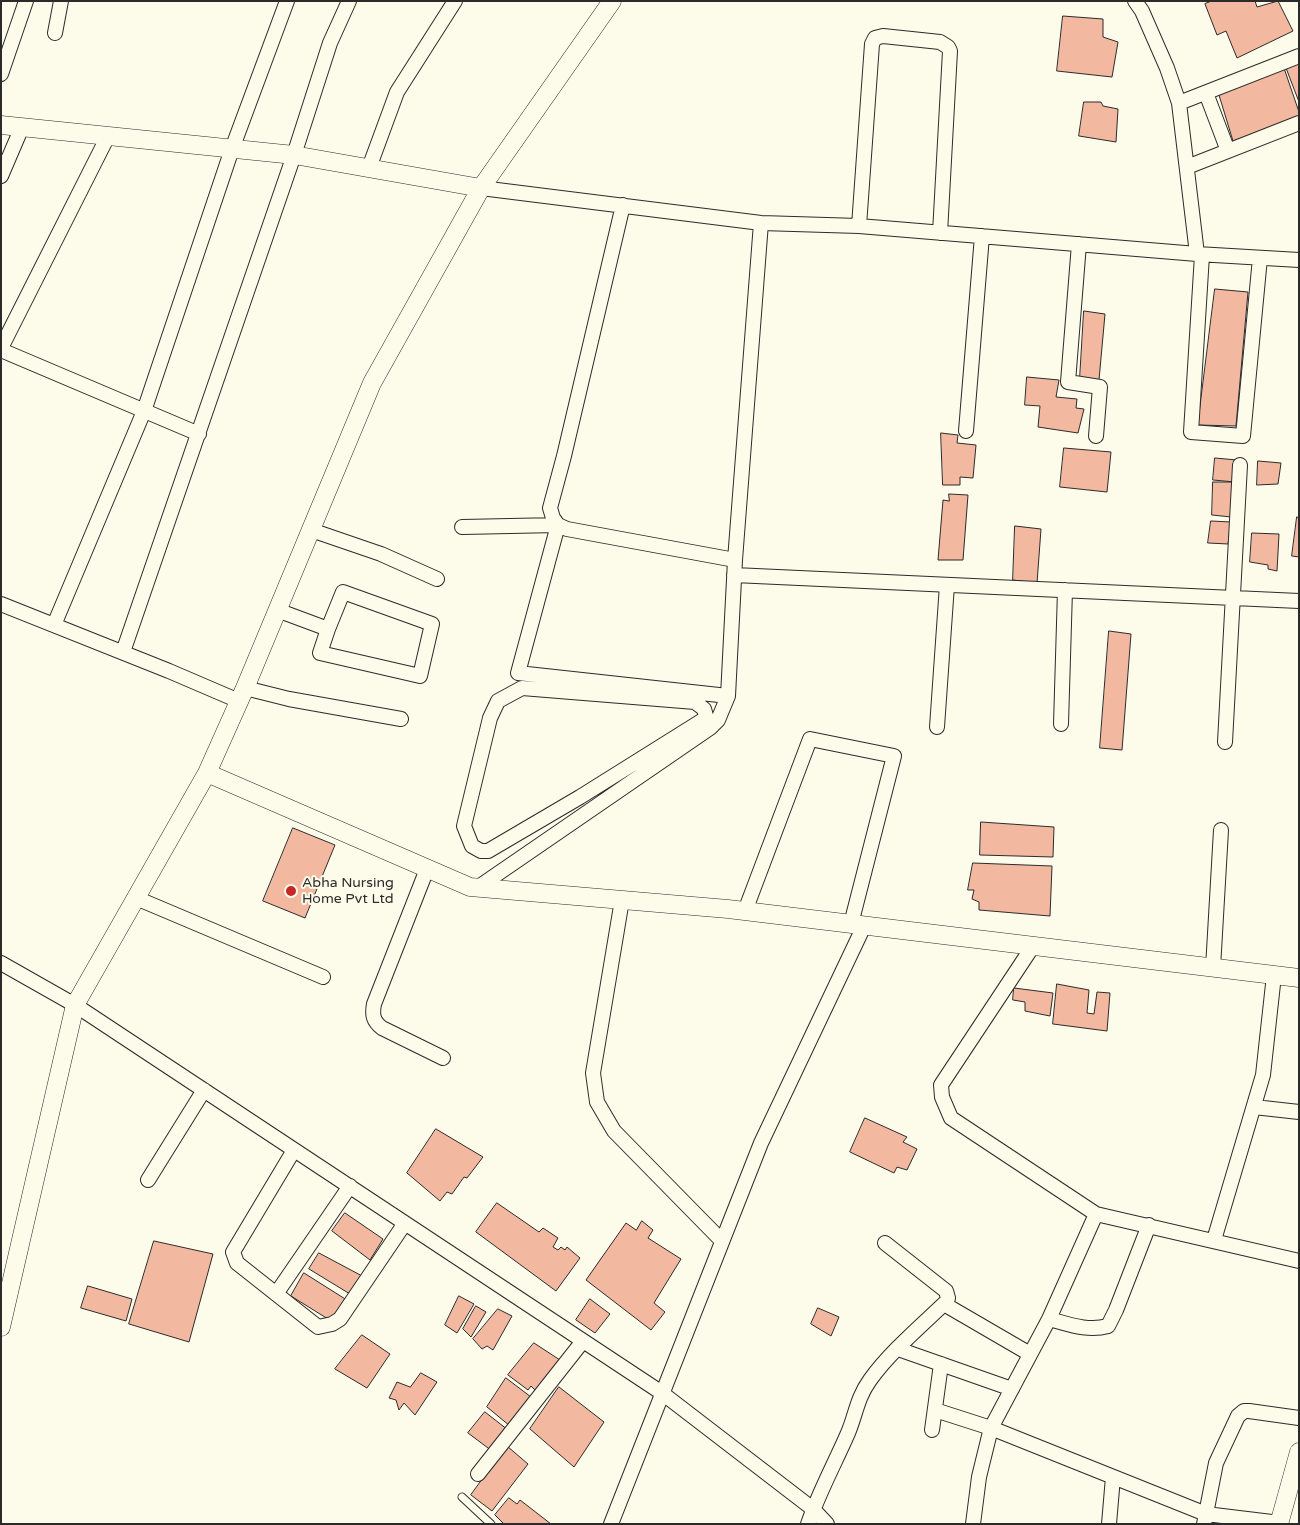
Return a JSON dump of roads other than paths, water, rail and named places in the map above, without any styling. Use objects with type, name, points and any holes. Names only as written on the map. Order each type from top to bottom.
[{"type":"street","points":[[1,74],[26,1]]},
{"type":"street","points":[[55,33],[61,1]]},
{"type":"street","points":[[123,652],[294,155],[330,43],[349,1]]},
{"type":"street","points":[[369,168],[397,92],[454,1]]},
{"type":"street","points":[[1,1327],[76,1005],[207,773],[372,383],[481,188],[612,1]]},
{"type":"street","points":[[1135,1],[1142,11],[1167,68],[1179,104],[1199,254],[1191,432],[1243,436],[1260,258]]},
{"type":"street","points":[[54,625],[144,411],[232,149],[288,2]]},
{"type":"street","points":[[859,226],[872,44],[875,38],[883,36],[940,42],[948,47],[950,51],[940,233]]},
{"type":"street","points":[[1179,104],[1299,56]]},
{"type":"street","points":[[1206,93],[1228,151]]},
{"type":"street","points":[[1187,167],[1299,123]]},
{"type":"street","points":[[1,125],[294,155],[481,188],[762,222],[859,226],[1199,254],[1299,260]]},
{"type":"street","points":[[1,176],[22,127]]},
{"type":"street","points":[[108,136],[1,349],[199,434]]},
{"type":"street","points":[[558,525],[553,518],[550,508],[623,206]]},
{"type":"street","points":[[477,888],[710,728],[718,720],[728,696],[735,560],[762,222]]},
{"type":"street","points":[[966,431],[982,236]]},
{"type":"street","points":[[1079,244],[1068,382],[1100,387],[1096,436]]},
{"type":"street","points":[[1224,742],[1240,465]]},
{"type":"street","points":[[558,525],[518,673],[728,696]]},
{"type":"street","points":[[462,527],[558,525],[735,560]]},
{"type":"street","points":[[311,530],[381,554],[437,579]]},
{"type":"street","points":[[734,575],[1299,601]]},
{"type":"street","points":[[937,727],[947,585]]},
{"type":"street","points":[[1061,724],[1065,590]]},
{"type":"street","points":[[343,592],[432,624],[420,676],[320,653],[328,629],[343,592]]},
{"type":"street","points":[[1,604],[123,652],[242,694],[289,699],[401,719]]},
{"type":"street","points":[[277,610],[328,629]]},
{"type":"street","points":[[522,688],[695,702],[704,708],[706,716],[703,720],[598,785],[488,851],[481,851],[472,846],[464,826],[490,718],[498,700],[522,688]]},
{"type":"street","points":[[611,1524],[761,1143],[858,925],[894,756],[810,739],[745,911]]},
{"type":"street","points":[[207,773],[470,887],[745,911],[1299,978]]},
{"type":"street","points":[[598,785],[606,800]]},
{"type":"street","points":[[1213,968],[1220,830]]},
{"type":"street","points":[[427,869],[374,1004],[372,1014],[374,1022],[382,1028],[443,1058]]},
{"type":"street","points":[[136,898],[322,977]]},
{"type":"street","points":[[622,900],[593,1073],[597,1102],[614,1131],[722,1241]]},
{"type":"street","points":[[1034,946],[941,1085],[942,1096],[951,1118],[1096,1214],[1299,1261]]},
{"type":"street","points":[[1,963],[76,1005],[662,1393],[813,1509],[827,1524]]},
{"type":"street","points":[[1214,1240],[1263,1076],[1274,975]]},
{"type":"street","points":[[148,1180],[204,1090]]},
{"type":"street","points":[[1254,1107],[1299,1112]]},
{"type":"street","points":[[294,1150],[233,1252],[237,1263],[318,1327],[332,1324],[340,1318],[404,1222]]},
{"type":"street","points":[[276,1294],[350,1186]]},
{"type":"street","points":[[974,1524],[979,1477],[991,1428],[1049,1319],[1096,1214]]},
{"type":"street","points":[[1049,1319],[1084,1328],[1098,1329],[1108,1326],[1149,1225]]},
{"type":"street","points":[[808,1524],[849,1431],[858,1400],[880,1367],[948,1298],[946,1290],[884,1243]]},
{"type":"street","points":[[944,1304],[1030,1354]]},
{"type":"street","points":[[478,1474],[583,1341]]},
{"type":"street","points":[[898,1349],[1012,1389]]},
{"type":"street","points":[[932,1430],[941,1364]]},
{"type":"street","points":[[935,1410],[991,1428],[1113,1477],[1205,1519],[1279,1523],[1299,1452]]},
{"type":"street","points":[[1205,1519],[1216,1463],[1238,1416],[1244,1411],[1249,1411],[1299,1418]]},
{"type":"street","points":[[1110,1524],[1113,1477]]},
{"type":"lane","points":[[462,1497],[491,1524]]},
{"type":"place","name":"Abha Nursing Home Pvt Ltd","points":[[291,891]]}]
